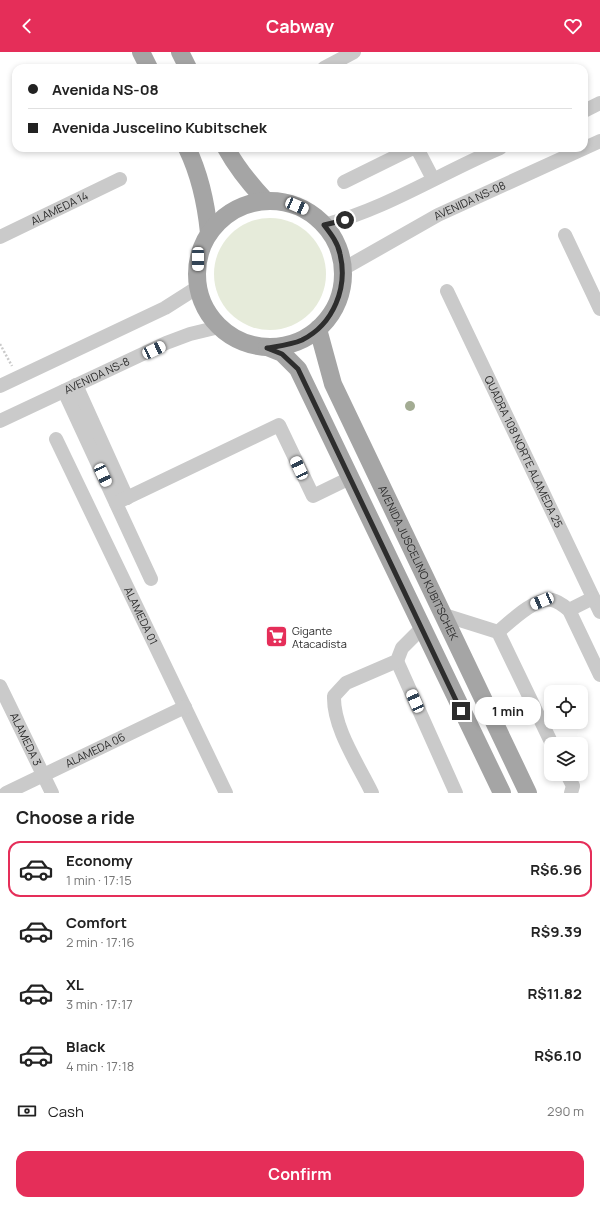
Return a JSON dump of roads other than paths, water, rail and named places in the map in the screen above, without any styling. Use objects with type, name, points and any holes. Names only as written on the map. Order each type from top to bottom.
[{"type":"main road","points":[[141,52],[147,64]]},
{"type":"main road","points":[[180,52],[186,64]]},
{"type":"main road","points":[[189,152],[201,184],[206,206],[209,232]]},
{"type":"main road","points":[[228,152],[240,172],[265,200]]},
{"type":"main road","points":[[267,348],[285,346],[303,340],[318,329],[333,312],[341,291],[343,268],[340,253],[334,238],[324,225],[307,211],[287,202],[265,200],[243,205],[224,216],[209,232],[198,259],[198,287],[205,308],[219,327],[241,341],[282,354],[298,369],[421,629],[502,793]]},
{"type":"main road","name":"AVENIDA JUSCELINO KUBITSCHEK","points":[[318,329],[333,384],[528,793]]},
{"type":"street","points":[[332,64],[354,52]]},
{"type":"street","points":[[588,108],[600,103]]},
{"type":"street","name":"AVENIDA NS-08","points":[[588,146],[600,141]]},
{"type":"street","points":[[344,182],[405,152]]},
{"type":"street","points":[[418,152],[433,179]]},
{"type":"street","points":[[324,225],[357,216],[491,152]]},
{"type":"street","name":"AVENIDA NS-08","points":[[343,268],[438,215],[576,152]]},
{"type":"street","name":"ALAMEDA 14","points":[[0,237],[120,179]]},
{"type":"street","points":[[565,235],[600,309]]},
{"type":"street","points":[[0,386],[165,308],[198,287]]},
{"type":"street","name":"QUADRA 108 NORTE ALAMEDA 25","points":[[447,291],[600,612]]},
{"type":"street","name":"AVENIDA NS-8","points":[[0,421],[166,344],[190,334],[219,327]]},
{"type":"street","points":[[70,388],[122,501],[151,579]]},
{"type":"street","points":[[122,501],[279,425],[313,496],[350,478]]},
{"type":"street","name":"ALAMEDA 01","points":[[56,439],[226,793]]},
{"type":"street","points":[[568,610],[593,598]]},
{"type":"street","points":[[498,632],[534,605],[542,601],[552,600],[561,604],[568,610],[600,675]]},
{"type":"street","points":[[444,615],[498,632],[549,737]]},
{"type":"street","points":[[421,629],[402,648],[397,661],[456,793]]},
{"type":"street","points":[[372,793],[339,725],[334,708],[334,696],[346,683],[397,661]]},
{"type":"street","name":"ALAMEDA 3","points":[[0,686],[52,793]]},
{"type":"street","name":"ALAMEDA 06","points":[[6,793],[185,707]]},
{"type":"street","points":[[570,781],[573,786],[571,793]]},
{"type":"place","name":"Gigante Atacadista","points":[[276,637]]}]
